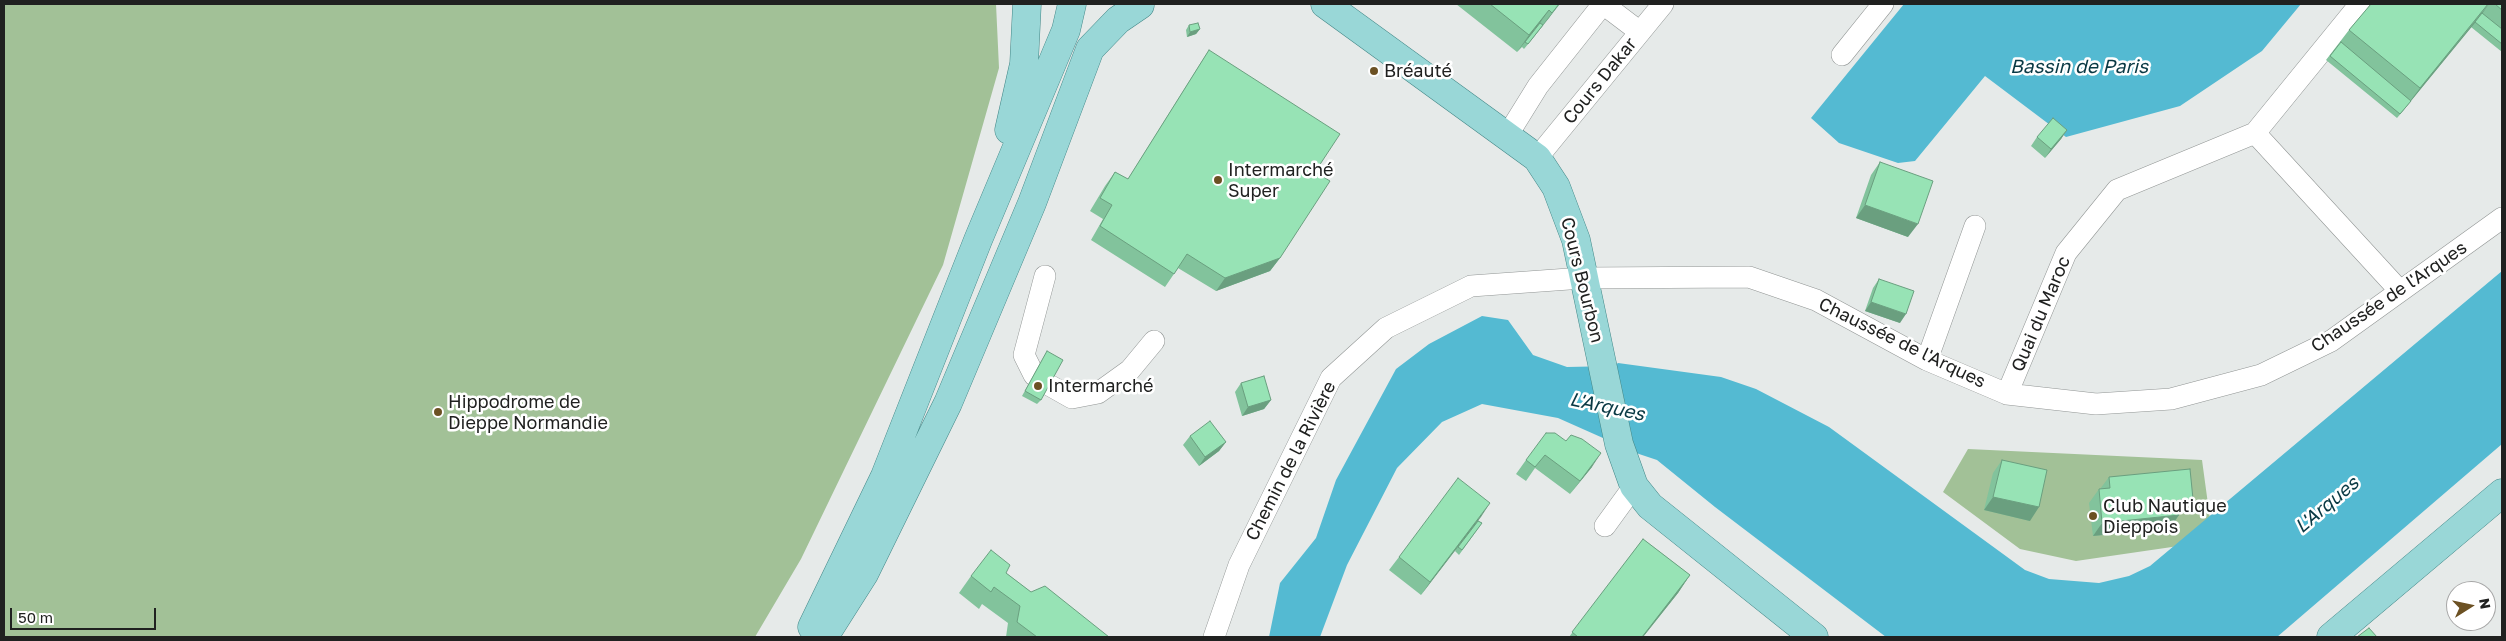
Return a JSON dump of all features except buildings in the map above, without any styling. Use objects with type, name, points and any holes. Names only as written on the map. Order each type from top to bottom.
[{"type":"main road","points":[[978,240],[1015,111],[1024,64],[1027,4]]},
{"type":"main road","points":[[806,637],[885,476],[978,240],[1066,30],[1072,4]]},
{"type":"main road","points":[[824,637],[864,574],[948,403],[1032,203],[1090,49],[1118,20],[1137,4]]},
{"type":"main road","name":"Cours Bourbon","points":[[1325,4],[1537,158],[1556,187],[1576,240],[1619,444],[1634,486],[1650,506],[1814,637]]},
{"type":"main road","points":[[2331,637],[2502,493]]},
{"type":"street","points":[[1507,136],[1538,86],[1603,4],[1640,32]]},
{"type":"street","name":"Cours Dakar","points":[[1537,158],[1663,4]]},
{"type":"street","points":[[1842,55],[1884,4]]},
{"type":"street","name":"Quai du Maroc","points":[[2008,394],[2066,253],[2117,190],[2255,133],[2360,4]]},
{"type":"street","points":[[2255,133],[2400,291]]},
{"type":"street","name":"Chaussée de l'Arques","points":[[1583,278],[1749,277],[1816,300],[1928,360],[2008,394],[2096,404],[2170,399],[2261,376],[2331,341],[2502,218]]},
{"type":"street","points":[[1928,360],[1975,226]]},
{"type":"street","points":[[1045,276],[1024,355],[1041,380],[1072,398],[1098,393],[1130,370],[1154,341]]},
{"type":"street","name":"Chemin de la Rivière","points":[[1214,637],[1239,565],[1331,378],[1386,328],[1471,286],[1583,278]]},
{"type":"street","points":[[1604,526],[1634,486]]},
{"type":"green space","name":"Hippodrome de Dieppe Normandie","points":[[4,4],[996,4],[999,68],[943,265],[801,559],[755,637],[4,637]]},
{"type":"green space","name":"Club Nautique Dieppois","points":[[1968,449],[2202,460],[2213,541],[2076,561],[2020,549],[1943,492]]},
{"type":"water","name":"Bassin de Paris","points":[[1904,4],[2301,4],[2262,51],[2180,106],[2066,137],[1985,76],[1915,161],[1898,163],[1839,143],[1811,118]]},
{"type":"water","name":"L'Arques","points":[[2502,271],[2502,444],[2277,637],[1886,637],[1715,507],[1657,460],[1639,454],[1558,418],[1482,404],[1442,422],[1397,468],[1347,565],[1320,637],[1269,637],[1280,583],[1316,538],[1336,480],[1396,369],[1429,344],[1482,316],[1508,320],[1533,355],[1567,367],[1614,366],[1618,363],[1721,377],[1756,389],[1829,427],[2025,570],[2049,579],[2099,583],[2129,576],[2150,566]]},
{"type":"place","name":"Bréauté","points":[[1374,71]]},
{"type":"place","name":"Intermarché Super","points":[[1218,180]]},
{"type":"place","name":"Intermarché","points":[[1038,386]]},
{"type":"place","name":"Hippodrome de Dieppe Normandie","points":[[438,412]]},
{"type":"place","name":"Club Nautique Dieppois","points":[[2093,516]]}]
